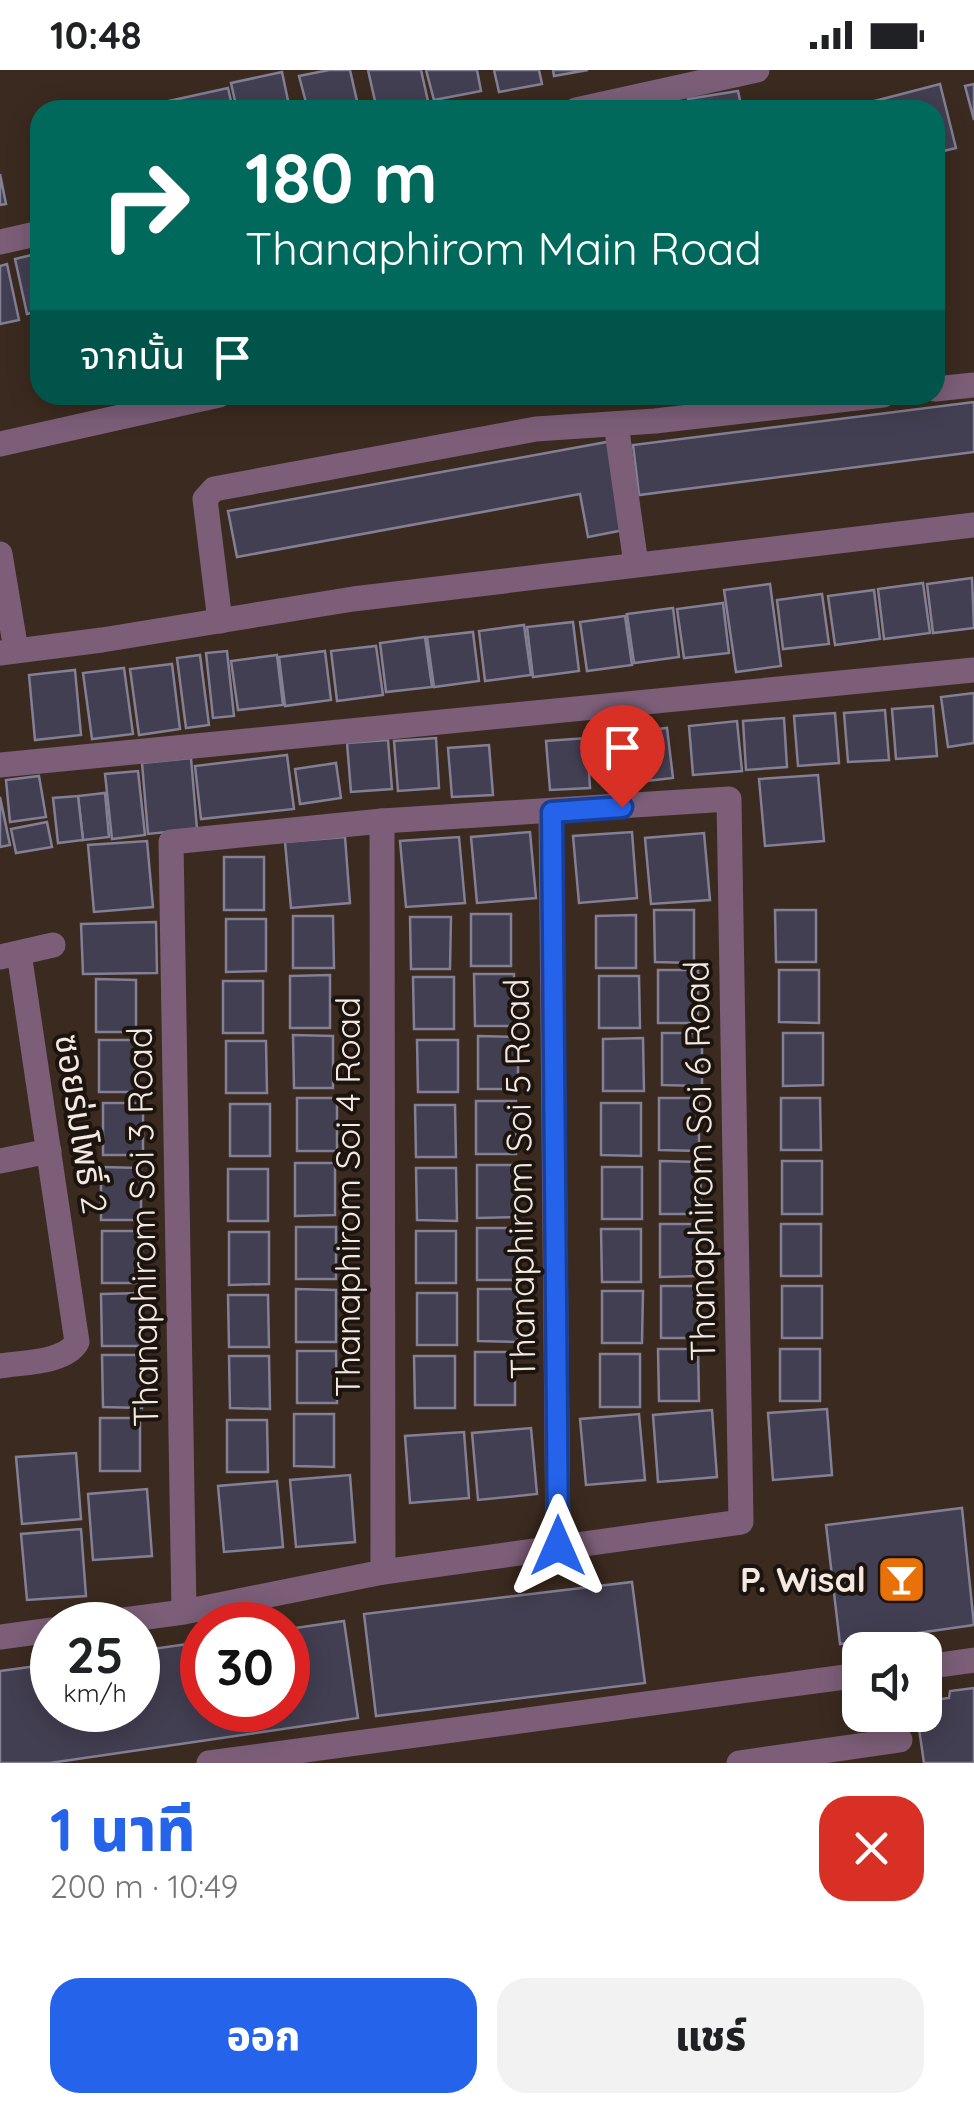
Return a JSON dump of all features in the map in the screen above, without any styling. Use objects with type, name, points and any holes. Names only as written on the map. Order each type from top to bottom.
[{"type":"street","points":[[621,100],[757,70]]},
{"type":"street","points":[[0,242],[30,235]]},
{"type":"street","points":[[945,388],[974,384]]},
{"type":"street","points":[[0,444],[174,405]]},
{"type":"street","points":[[220,621],[205,499],[214,490],[536,429],[790,405]]},
{"type":"street","points":[[616,424],[636,564]]},
{"type":"street","points":[[0,554],[8,651],[353,598],[974,524]]},
{"type":"street","points":[[0,766],[974,670]]},
{"type":"street","name":"Thanaphirom Soi 6 Road","points":[[552,812],[729,799],[741,1522],[558,1546]]},
{"type":"street","points":[[382,822],[552,812]]},
{"type":"street","name":"Thanaphirom Soi 5 Road","points":[[552,812],[558,1546]]},
{"type":"street","name":"Thanaphirom Soi 3 Road","points":[[184,1602],[171,842],[382,822]]},
{"type":"street","name":"Thanaphirom Soi 4 Road","points":[[382,822],[384,1572]]},
{"type":"street","points":[[9,955],[53,946]]},
{"type":"street","name":"ซอยร่มโพธิ์ 2","points":[[0,1366],[63,1355],[77,1342],[50,1151],[9,955]]},
{"type":"street","points":[[0,1161],[50,1151]]},
{"type":"street","points":[[234,1602],[384,1572],[558,1546]]},
{"type":"street","points":[[0,1628],[0,1636],[30,1633]]},
{"type":"street","points":[[942,1664],[974,1660]]},
{"type":"street","points":[[208,1763],[842,1677]]},
{"type":"street","points":[[739,1763],[900,1740]]},
{"type":"building","points":[[350,70],[357,100],[305,100],[299,76]]},
{"type":"building","points":[[368,70],[421,70],[428,100],[375,100]]},
{"type":"building","points":[[426,70],[477,70],[481,91],[434,100]]},
{"type":"building","points":[[494,70],[539,70],[542,84],[499,92]]},
{"type":"building","points":[[553,70],[588,70],[554,76]]},
{"type":"building","points":[[282,72],[288,100],[235,100],[231,83]]},
{"type":"building","points":[[940,84],[944,100],[879,100]]},
{"type":"building","points":[[974,84],[974,120],[965,86]]},
{"type":"building","points":[[228,88],[231,100],[174,100]]},
{"type":"building","points":[[738,91],[740,100],[688,100]]},
{"type":"building","points":[[945,104],[956,148],[945,151]]},
{"type":"building","points":[[0,174],[6,204],[0,205]]},
{"type":"building","points":[[30,255],[30,313],[27,314],[15,259]]},
{"type":"building","points":[[7,264],[19,320],[0,324],[0,266]]},
{"type":"building","points":[[974,402],[974,452],[639,495],[633,445]]},
{"type":"building","points":[[612,441],[629,529],[588,537],[580,494],[237,557],[228,511]]},
{"type":"building","points":[[972,578],[974,628],[933,633],[927,584]]},
{"type":"building","points":[[923,583],[930,633],[884,639],[878,589]]},
{"type":"building","points":[[770,584],[781,666],[736,672],[724,590]]},
{"type":"building","points":[[874,590],[880,639],[835,645],[828,596]]},
{"type":"building","points":[[822,594],[829,644],[783,649],[777,600]]},
{"type":"building","points":[[723,603],[729,653],[684,658],[677,609]]},
{"type":"building","points":[[673,608],[679,657],[634,663],[627,614]]},
{"type":"building","points":[[625,616],[632,665],[587,671],[580,622]]},
{"type":"building","points":[[573,622],[579,671],[533,677],[527,627]]},
{"type":"building","points":[[524,625],[531,675],[485,681],[479,631]]},
{"type":"building","points":[[473,632],[479,681],[434,687],[427,637]]},
{"type":"building","points":[[425,637],[432,687],[386,692],[380,643]]},
{"type":"building","points":[[376,646],[383,695],[337,701],[331,651]]},
{"type":"building","points":[[227,651],[234,716],[213,718],[206,653]]},
{"type":"building","points":[[325,651],[331,700],[285,706],[279,657]]},
{"type":"building","points":[[200,655],[209,725],[186,728],[177,658]]},
{"type":"building","points":[[277,655],[283,705],[238,710],[231,661]]},
{"type":"building","points":[[172,664],[180,729],[139,735],[130,669]]},
{"type":"building","points":[[124,668],[133,734],[92,739],[83,673]]},
{"type":"building","points":[[75,670],[81,735],[35,740],[29,675]]},
{"type":"building","points":[[974,693],[974,743],[948,747],[941,697]]},
{"type":"building","points":[[933,706],[937,756],[896,759],[892,709]]},
{"type":"building","points":[[885,710],[889,760],[848,762],[844,713]]},
{"type":"building","points":[[835,713],[839,763],[798,766],[794,716]]},
{"type":"building","points":[[784,718],[787,767],[746,770],[743,721]]},
{"type":"building","points":[[737,721],[742,771],[693,775],[689,726]]},
{"type":"building","points":[[667,728],[673,778],[619,784],[613,734]]},
{"type":"building","points":[[436,738],[439,788],[398,791],[394,741]]},
{"type":"building","points":[[587,738],[590,788],[550,790],[546,741]]},
{"type":"building","points":[[388,740],[392,789],[351,792],[347,743]]},
{"type":"building","points":[[489,745],[493,795],[452,797],[448,748]]},
{"type":"building","points":[[287,755],[294,809],[201,819],[195,766]]},
{"type":"building","points":[[191,758],[197,829],[148,834],[142,763]]},
{"type":"building","points":[[336,763],[341,798],[300,804],[295,769]]},
{"type":"building","points":[[138,771],[145,835],[112,839],[105,774]]},
{"type":"building","points":[[818,775],[824,841],[765,846],[759,779]]},
{"type":"building","points":[[39,776],[46,817],[10,822],[6,780]]},
{"type":"building","points":[[105,793],[109,837],[83,840],[78,796]]},
{"type":"building","points":[[78,796],[83,840],[58,843],[53,798]]},
{"type":"building","points":[[0,797],[10,845],[0,847]]},
{"type":"building","points":[[47,822],[52,847],[16,853],[11,829]]},
{"type":"building","points":[[530,832],[536,898],[477,903],[471,837]]},
{"type":"building","points":[[632,832],[637,898],[579,903],[573,836]]},
{"type":"building","points":[[704,833],[710,900],[651,904],[645,838]]},
{"type":"building","points":[[345,837],[350,903],[291,908],[285,842]]},
{"type":"building","points":[[459,837],[465,903],[406,907],[400,841]]},
{"type":"building","points":[[147,841],[153,907],[94,912],[88,845]]},
{"type":"building","points":[[224,857],[264,857],[264,910],[224,910]]},
{"type":"building","points":[[654,910],[694,910],[694,963],[655,962]]},
{"type":"building","points":[[775,910],[816,910],[816,962],[776,962]]},
{"type":"building","points":[[471,914],[511,914],[511,966],[471,966]]},
{"type":"building","points":[[636,915],[636,968],[596,968],[596,916]]},
{"type":"building","points":[[293,916],[333,916],[334,968],[293,968]]},
{"type":"building","points":[[410,917],[451,917],[450,969],[411,969]]},
{"type":"building","points":[[226,919],[266,919],[266,971],[226,972]]},
{"type":"building","points":[[156,922],[157,973],[83,974],[81,924]]},
{"type":"building","points":[[658,970],[698,970],[698,1023],[658,1023]]},
{"type":"building","points":[[779,970],[819,970],[819,1023],[779,1022]]},
{"type":"building","points":[[474,974],[514,974],[514,1026],[475,1026]]},
{"type":"building","points":[[330,975],[330,1028],[290,1028],[290,976]]},
{"type":"building","points":[[599,976],[639,976],[640,1028],[599,1028]]},
{"type":"building","points":[[413,977],[454,977],[454,1029],[414,1029]]},
{"type":"building","points":[[96,979],[136,980],[136,1032],[96,1032]]},
{"type":"building","points":[[223,981],[263,981],[263,1033],[223,1033]]},
{"type":"building","points":[[662,1033],[702,1033],[702,1086],[662,1085]]},
{"type":"building","points":[[783,1033],[823,1033],[823,1085],[783,1086]]},
{"type":"building","points":[[293,1035],[333,1036],[333,1088],[294,1088]]},
{"type":"building","points":[[478,1036],[518,1037],[518,1089],[478,1089]]},
{"type":"building","points":[[643,1038],[644,1091],[603,1091],[603,1039]]},
{"type":"building","points":[[99,1040],[139,1040],[139,1092],[99,1092]]},
{"type":"building","points":[[417,1040],[458,1040],[458,1092],[418,1092]]},
{"type":"building","points":[[226,1041],[266,1041],[267,1093],[226,1093]]},
{"type":"building","points":[[297,1098],[337,1098],[337,1151],[297,1151]]},
{"type":"building","points":[[659,1098],[699,1098],[699,1151],[659,1150]]},
{"type":"building","points":[[781,1098],[820,1098],[821,1150],[781,1150]]},
{"type":"building","points":[[476,1101],[516,1101],[516,1154],[476,1154]]},
{"type":"building","points":[[103,1103],[143,1103],[143,1155],[103,1155]]},
{"type":"building","points":[[601,1103],[641,1103],[641,1156],[601,1155]]},
{"type":"building","points":[[230,1104],[270,1104],[270,1156],[230,1156]]},
{"type":"building","points":[[415,1105],[455,1105],[456,1157],[416,1157]]},
{"type":"building","points":[[660,1161],[700,1162],[701,1214],[660,1214]]},
{"type":"building","points":[[782,1161],[822,1161],[822,1214],[782,1214]]},
{"type":"building","points":[[295,1163],[335,1163],[335,1215],[295,1216]]},
{"type":"building","points":[[477,1165],[517,1165],[517,1217],[477,1218]]},
{"type":"building","points":[[101,1167],[141,1168],[141,1220],[101,1220]]},
{"type":"building","points":[[602,1167],[642,1167],[642,1219],[602,1219]]},
{"type":"building","points":[[416,1168],[456,1168],[457,1221],[417,1220]]},
{"type":"building","points":[[228,1169],[268,1169],[268,1221],[228,1221]]},
{"type":"building","points":[[660,1224],[700,1224],[700,1276],[660,1277]]},
{"type":"building","points":[[781,1224],[821,1224],[821,1276],[781,1276]]},
{"type":"building","points":[[296,1227],[336,1227],[336,1279],[296,1279]]},
{"type":"building","points":[[477,1228],[516,1228],[517,1280],[477,1280]]},
{"type":"building","points":[[601,1229],[641,1229],[641,1282],[602,1282]]},
{"type":"building","points":[[102,1231],[142,1231],[142,1283],[102,1283]]},
{"type":"building","points":[[416,1231],[456,1231],[456,1283],[416,1283]]},
{"type":"building","points":[[229,1232],[269,1232],[269,1284],[229,1285]]},
{"type":"building","points":[[661,1286],[701,1286],[701,1338],[661,1338]]},
{"type":"building","points":[[782,1286],[822,1286],[822,1338],[782,1338]]},
{"type":"building","points":[[296,1289],[336,1290],[336,1342],[296,1342]]},
{"type":"building","points":[[478,1289],[517,1289],[518,1342],[478,1341]]},
{"type":"building","points":[[602,1291],[643,1291],[642,1343],[602,1343]]},
{"type":"building","points":[[141,1293],[142,1346],[102,1346],[101,1294]]},
{"type":"building","points":[[417,1293],[457,1293],[457,1345],[417,1345]]},
{"type":"building","points":[[228,1295],[268,1295],[269,1347],[229,1347]]},
{"type":"building","points":[[658,1349],[698,1349],[699,1401],[659,1401]]},
{"type":"building","points":[[780,1349],[820,1349],[820,1401],[780,1401]]},
{"type":"building","points":[[297,1351],[336,1351],[337,1403],[297,1403]]},
{"type":"building","points":[[475,1352],[515,1352],[515,1405],[475,1405]]},
{"type":"building","points":[[600,1354],[640,1354],[640,1407],[600,1407]]},
{"type":"building","points":[[102,1355],[142,1355],[142,1408],[103,1407]]},
{"type":"building","points":[[229,1356],[269,1356],[270,1409],[230,1408]]},
{"type":"building","points":[[414,1356],[455,1356],[455,1408],[415,1408]]},
{"type":"building","points":[[827,1409],[832,1475],[773,1480],[768,1413]]},
{"type":"building","points":[[712,1410],[717,1477],[658,1482],[653,1415]]},
{"type":"building","points":[[294,1414],[334,1414],[334,1467],[294,1466]]},
{"type":"building","points":[[639,1414],[645,1480],[586,1485],[580,1419]]},
{"type":"building","points":[[100,1418],[140,1418],[140,1471],[100,1471]]},
{"type":"building","points":[[227,1420],[267,1420],[268,1472],[227,1472]]},
{"type":"building","points":[[531,1428],[537,1494],[478,1500],[472,1433]]},
{"type":"building","points":[[464,1432],[469,1498],[410,1503],[405,1436]]},
{"type":"building","points":[[76,1453],[81,1519],[22,1524],[16,1457]]},
{"type":"building","points":[[350,1475],[355,1542],[296,1547],[290,1480]]},
{"type":"building","points":[[277,1481],[283,1547],[224,1552],[218,1486]]},
{"type":"building","points":[[147,1489],[152,1556],[93,1560],[88,1494]]},
{"type":"building","name":"P. Wisal","points":[[962,1508],[974,1625],[925,1632],[842,1632],[840,1644],[826,1525]]},
{"type":"building","points":[[81,1529],[86,1596],[27,1600],[21,1534]]},
{"type":"building","points":[[632,1582],[645,1683],[376,1716],[364,1614]]},
{"type":"building","points":[[344,1621],[358,1718],[310,1725],[310,1626]]},
{"type":"building","points":[[180,1645],[180,1732],[262,1732],[50,1763],[0,1763],[0,1671],[30,1667],[30,1732],[160,1732],[160,1648]]},
{"type":"building","points":[[974,1688],[974,1763],[924,1763],[919,1732],[942,1732],[942,1699],[949,1698],[950,1691]]},
{"type":"place","name":"P. Wisal","points":[[901,1580]]},
{"type":"route","points":[[558,1546],[552,812],[622,807]]}]
